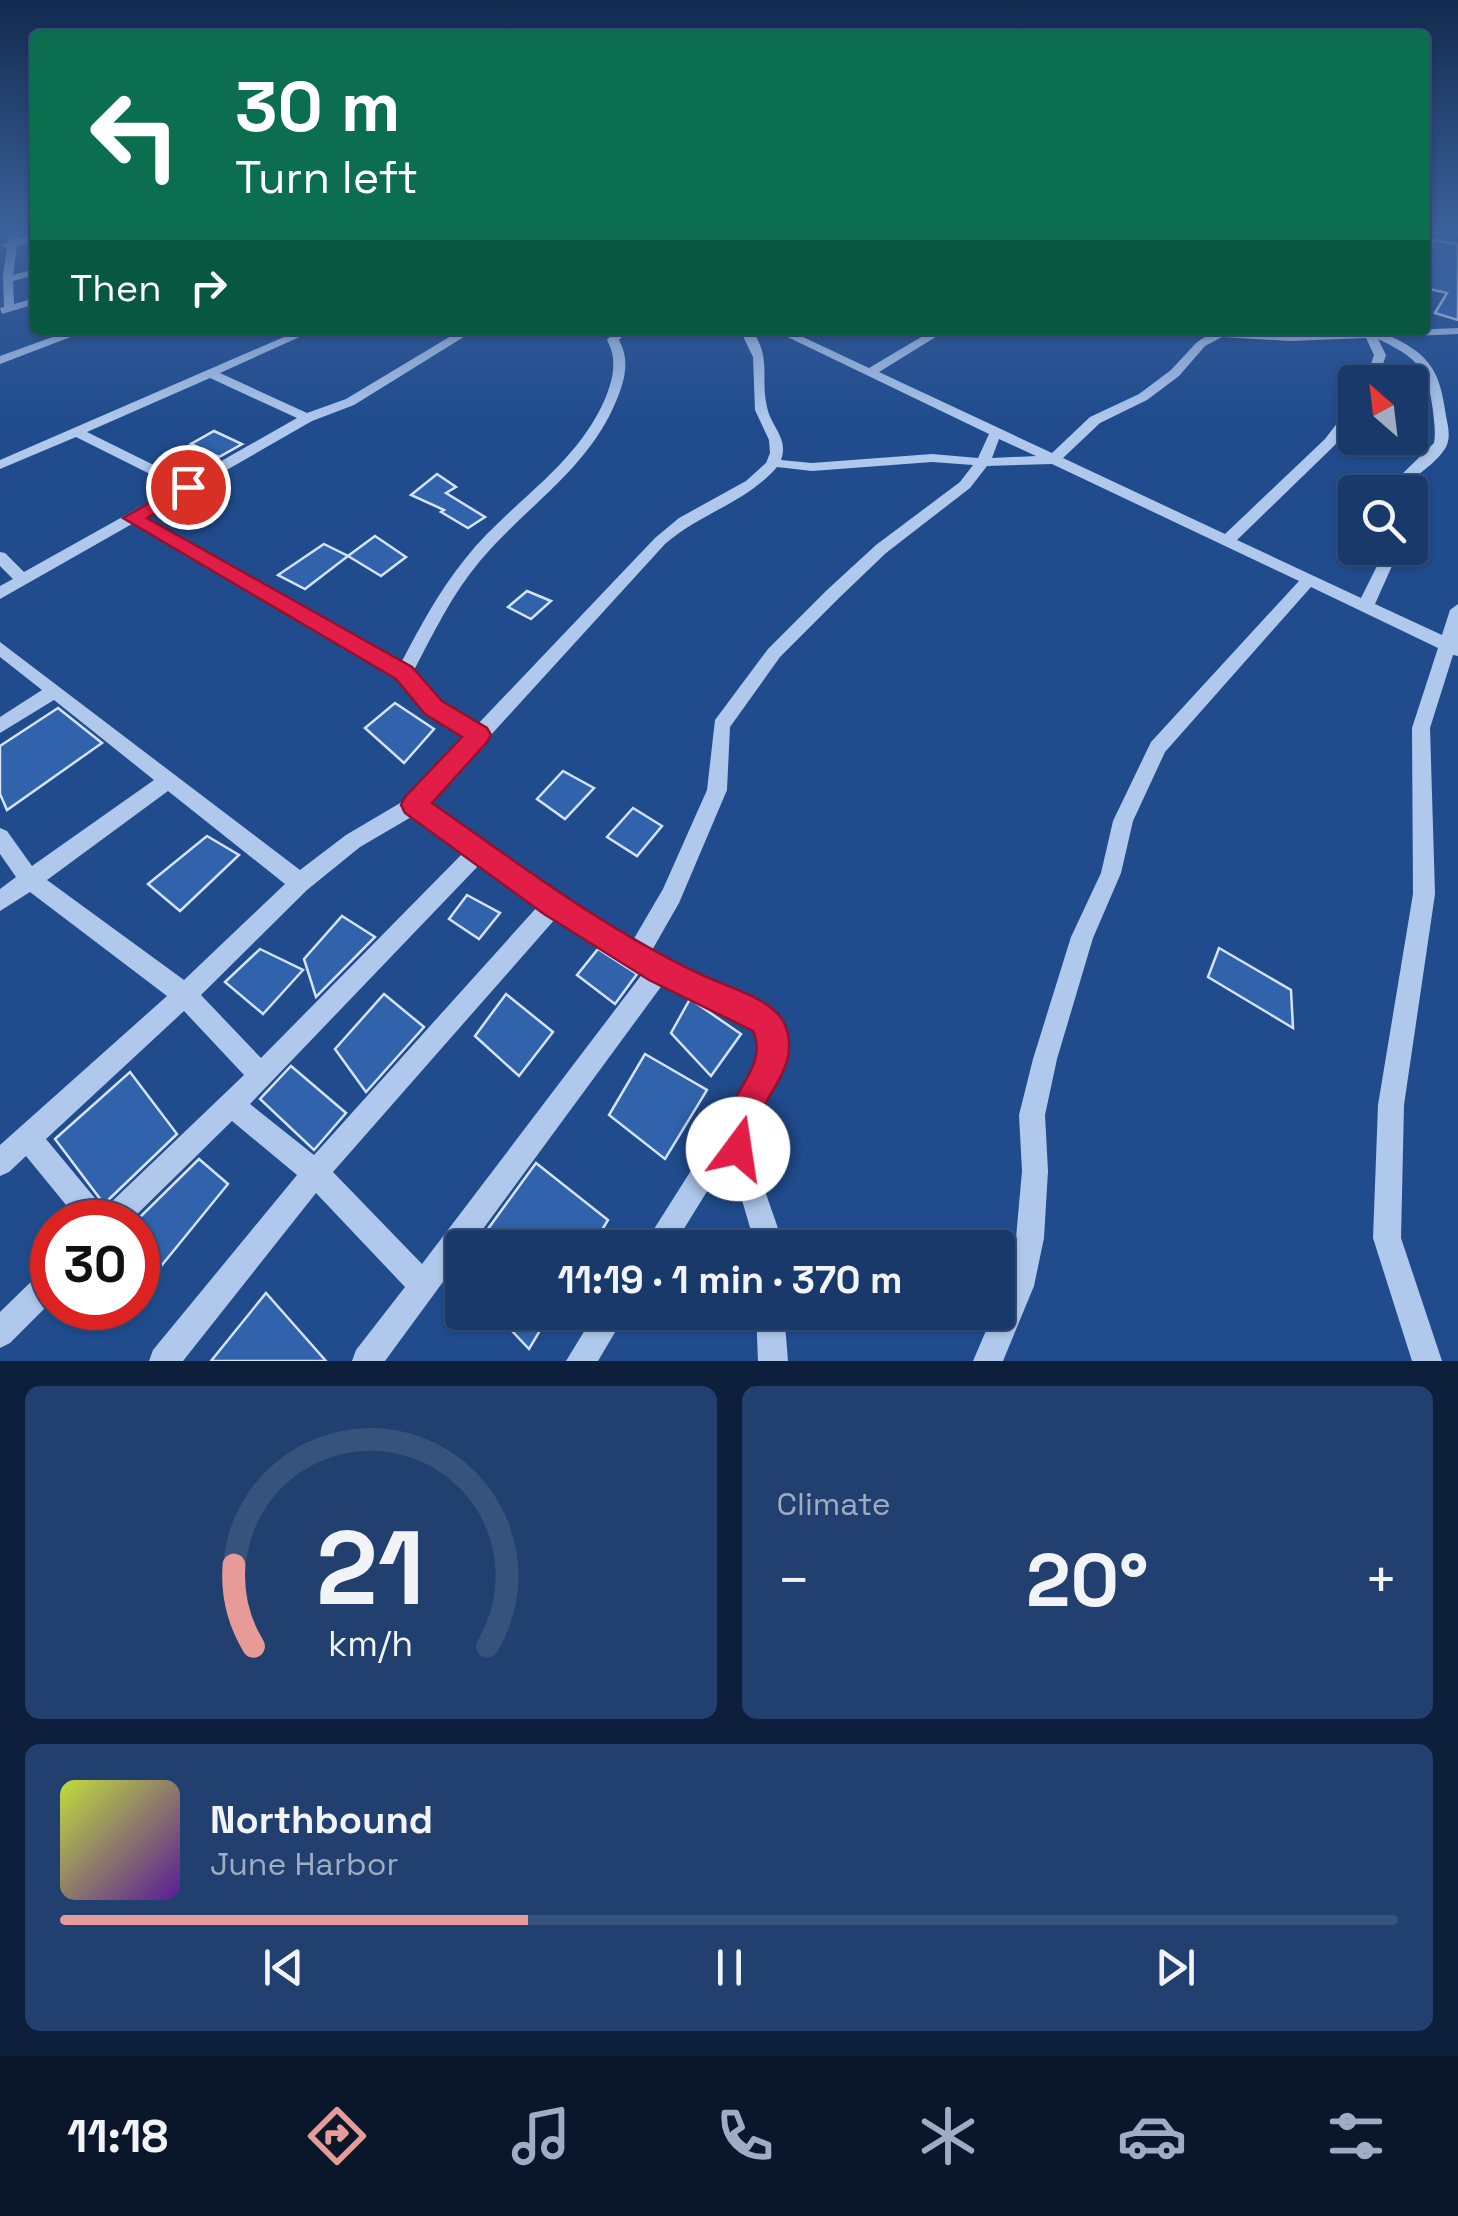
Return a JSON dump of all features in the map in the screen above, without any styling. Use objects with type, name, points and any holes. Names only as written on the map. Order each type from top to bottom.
[{"type":"street","points":[[4,310],[30,302]]},
{"type":"street","points":[[1430,330],[1458,330]]},
{"type":"street","points":[[0,360],[68,335]]},
{"type":"street","points":[[0,465],[297,335]]},
{"type":"street","points":[[0,593],[307,418],[350,402],[462,335]]},
{"type":"street","points":[[404,673],[470,563],[506,520],[578,459],[599,432],[618,376],[618,335]]},
{"type":"street","points":[[0,1163],[300,883],[353,841],[414,805],[660,541],[686,519],[731,498],[772,464],[777,454],[776,438],[761,417],[759,398],[762,356],[749,335]]},
{"type":"street","points":[[790,335],[1452,648]]},
{"type":"street","points":[[871,372],[933,335]]},
{"type":"street","points":[[772,464],[862,465],[932,458],[983,462],[1052,460],[1095,420],[1144,398],[1217,335]]},
{"type":"street","points":[[1256,335],[1374,335],[1408,348],[1428,364],[1434,373],[1442,440],[1438,448],[1405,475]]},
{"type":"street","points":[[1374,335],[1380,355],[1377,365]]},
{"type":"street","points":[[209,373],[307,418]]},
{"type":"street","points":[[74,431],[188,487]]},
{"type":"street","points":[[1227,541],[1338,431]]},
{"type":"street","points":[[367,1361],[648,963],[671,896],[716,790],[722,752],[721,725],[774,653],[880,549],[965,484],[983,462],[996,432]]},
{"type":"street","points":[[133,518],[404,673],[434,708],[479,735]]},
{"type":"street","points":[[0,557],[23,580]]},
{"type":"street","points":[[1365,607],[1385,565]]},
{"type":"street","points":[[988,1361],[1020,1286],[1030,1238],[1036,1171],[1032,1114],[1045,1059],[1082,937],[1111,873],[1123,821],[1158,747],[1309,580]]},
{"type":"street","points":[[1427,1361],[1387,1238],[1392,1105],[1424,894],[1421,728],[1452,648],[1458,610]]},
{"type":"street","points":[[0,648],[300,883]]},
{"type":"street","points":[[0,726],[55,690]]},
{"type":"street","points":[[0,901],[169,780]]},
{"type":"street","points":[[414,805],[554,904],[648,963],[754,1013],[772,1031],[772,1066],[668,1230]]},
{"type":"street","points":[[0,837],[30,880],[185,994],[261,1076]]},
{"type":"street","points":[[133,1200],[261,1076],[479,851]]},
{"type":"street","points":[[164,1361],[316,1173],[554,904]]},
{"type":"street","points":[[231,1104],[316,1173],[423,1285]]},
{"type":"street","points":[[738,1122],[738,1149],[766,1230]]},
{"type":"street","points":[[28,1138],[79,1200]]},
{"type":"street","points":[[0,1333],[30,1302]]},
{"type":"street","points":[[582,1361],[602,1330]]},
{"type":"street","points":[[771,1330],[774,1361]]},
{"type":"building","points":[[1447,294],[1458,294],[1458,320],[1435,313]]},
{"type":"building","points":[[214,431],[242,444],[219,457],[191,444]]},
{"type":"building","points":[[437,474],[456,487],[446,493],[485,517],[468,528],[441,512],[444,510],[411,495]]},
{"type":"building","points":[[375,536],[406,557],[381,576],[348,556]]},
{"type":"building","points":[[324,544],[348,556],[305,589],[278,575]]},
{"type":"building","points":[[527,591],[551,601],[531,619],[508,607]]},
{"type":"building","points":[[395,703],[434,729],[404,763],[365,728]]},
{"type":"building","points":[[58,708],[102,743],[7,810],[0,794],[0,746]]},
{"type":"building","points":[[563,771],[594,788],[565,819],[537,799]]},
{"type":"building","points":[[633,808],[662,826],[637,856],[607,837]]},
{"type":"building","points":[[207,836],[239,855],[180,911],[148,884]]},
{"type":"building","points":[[467,895],[500,913],[479,939],[449,919]]},
{"type":"building","points":[[342,916],[375,937],[316,997],[304,959]]},
{"type":"building","points":[[1219,948],[1291,990],[1293,1028],[1208,977]]},
{"type":"building","points":[[260,949],[303,970],[263,1014],[225,982]]},
{"type":"building","points":[[598,949],[637,974],[615,1004],[577,975]]},
{"type":"building","points":[[384,994],[424,1027],[366,1092],[335,1049]]},
{"type":"building","points":[[506,994],[553,1032],[519,1076],[475,1036]]},
{"type":"building","points":[[690,999],[741,1034],[711,1076],[671,1033]]},
{"type":"building","points":[[645,1054],[707,1090],[665,1159],[609,1115]]},
{"type":"building","points":[[291,1066],[346,1113],[314,1150],[260,1099]]},
{"type":"building","points":[[130,1072],[177,1134],[108,1200],[101,1200],[55,1139]]},
{"type":"building","points":[[199,1159],[228,1184],[162,1265],[157,1200]]},
{"type":"building","points":[[536,1163],[608,1220],[602,1230],[487,1230]]},
{"type":"building","points":[[266,1293],[326,1361],[211,1361]]},
{"type":"building","points":[[511,1330],[540,1330],[529,1349]]},
{"type":"route","points":[[188,487],[133,518],[404,673],[434,708],[479,735],[414,805],[554,904],[659,970],[764,1020],[772,1031],[772,1066],[738,1122],[738,1149]]}]
